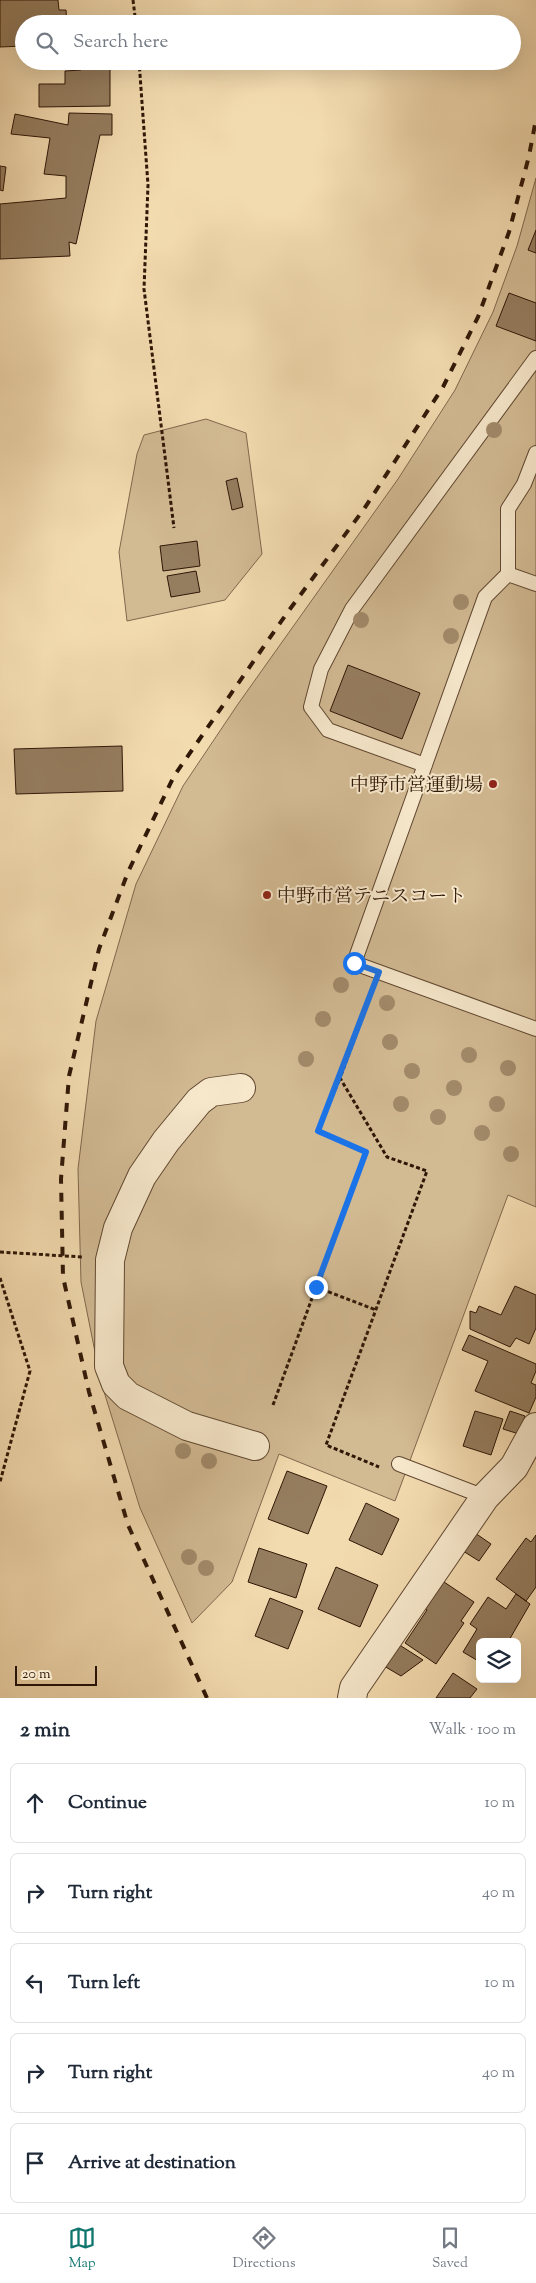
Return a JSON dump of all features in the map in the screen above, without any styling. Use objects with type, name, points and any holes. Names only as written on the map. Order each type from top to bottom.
[{"type":"street","points":[[241,1088],[211,1092],[199,1101],[166,1141],[142,1176],[122,1219],[110,1260],[109,1366],[116,1384],[128,1396],[186,1426],[255,1446]]},
{"type":"street","points":[[352,1698],[354,1688],[485,1497],[514,1468],[536,1427]]},
{"type":"lane","points":[[425,765],[328,730],[311,707],[321,669],[352,609],[536,358]]},
{"type":"lane","points":[[536,453],[524,484],[508,509],[508,574],[485,597],[354,963],[536,1029]]},
{"type":"lane","points":[[508,574],[536,584]]},
{"type":"lane","points":[[393,1467],[485,1497]]},
{"type":"path","points":[[134,0],[135,15]]},
{"type":"path","points":[[140,70],[148,185],[144,289],[174,528]]},
{"type":"path","points":[[273,1405],[366,1152],[318,1131],[340,1078],[379,972]]},
{"type":"path","points":[[340,1078],[387,1157],[427,1172],[326,1444],[393,1467]]},
{"type":"path","points":[[0,1252],[110,1260]]},
{"type":"path","points":[[0,1278],[30,1371],[0,1482]]},
{"type":"path","points":[[316,1287],[376,1310]]},
{"type":"shaded area","points":[[536,178],[536,1207],[508,1195],[395,1501],[279,1454],[232,1582],[192,1623],[140,1508],[101,1382],[81,1282],[78,1169],[96,1021],[136,884],[183,786],[238,704],[398,479],[455,390],[493,312],[517,246]]},
{"type":"shaded area","points":[[206,419],[246,433],[262,554],[225,600],[127,621],[119,552],[137,454],[144,435]]},
{"type":"building","points":[[0,0],[58,0],[59,10],[66,10],[66,15],[15,15],[15,46],[0,47]]},
{"type":"building","points":[[110,70],[110,106],[39,107],[39,84],[65,84],[65,71]]},
{"type":"building","points":[[69,113],[112,114],[112,135],[100,135],[76,244],[69,242],[70,256],[0,259],[0,204],[66,198],[66,176],[44,174],[50,138],[11,134],[15,114],[68,125]]},
{"type":"building","points":[[0,166],[6,167],[3,191],[0,190]]},
{"type":"building","points":[[536,230],[536,253],[528,250]]},
{"type":"building","points":[[509,293],[536,303],[536,341],[496,326]]},
{"type":"building","points":[[237,478],[243,507],[232,510],[226,481]]},
{"type":"building","points":[[197,541],[200,566],[163,571],[160,546]]},
{"type":"building","points":[[196,571],[200,592],[171,597],[167,576]]},
{"type":"building","points":[[348,665],[420,693],[402,739],[330,711]]},
{"type":"building","points":[[122,746],[123,791],[16,794],[14,749]]},
{"type":"building","points":[[515,1286],[536,1295],[536,1328],[529,1344],[516,1338],[510,1347],[470,1329],[470,1311],[476,1313],[479,1306],[501,1315]]},
{"type":"building","points":[[469,1335],[536,1364],[536,1371],[531,1383],[536,1385],[536,1397],[529,1413],[475,1391],[488,1361],[462,1350]]},
{"type":"building","points":[[475,1411],[503,1419],[491,1455],[463,1446]]},
{"type":"building","points":[[510,1411],[525,1416],[519,1434],[503,1429]]},
{"type":"building","points":[[287,1471],[327,1486],[308,1534],[268,1519]]},
{"type":"building","points":[[366,1503],[399,1519],[382,1555],[349,1540]]},
{"type":"building","points":[[475,1533],[491,1544],[479,1561],[463,1551]]},
{"type":"building","points":[[536,1535],[536,1587],[526,1601],[496,1579],[526,1538],[531,1542]]},
{"type":"building","points":[[259,1548],[307,1564],[296,1598],[248,1582]]},
{"type":"building","points":[[336,1567],[378,1585],[360,1627],[318,1609]]},
{"type":"building","points":[[441,1580],[474,1602],[461,1621],[464,1623],[436,1664],[405,1643],[427,1610],[423,1607]]},
{"type":"building","points":[[516,1594],[530,1604],[510,1638],[476,1638],[476,1660],[463,1652],[477,1629],[470,1624],[488,1597],[506,1609]]},
{"type":"building","points":[[270,1598],[303,1611],[288,1649],[255,1636]]},
{"type":"building","points":[[398,1644],[423,1660],[401,1676],[384,1666]]},
{"type":"building","points":[[453,1673],[477,1689],[470,1698],[436,1698]]},
{"type":"railway","points":[[207,1698],[128,1525],[89,1392],[63,1277],[61,1179],[69,1076],[99,949],[128,872],[174,776],[287,613],[364,509],[443,387],[478,317],[509,232],[529,156],[536,119]]},
{"type":"place","name":"中野市営運動場","points":[[493,784]]},
{"type":"place","name":"中野市営テニスコート","points":[[267,895]]},
{"type":"route","points":[[316,1287],[366,1152],[318,1131],[340,1078],[379,972],[354,963]]}]
